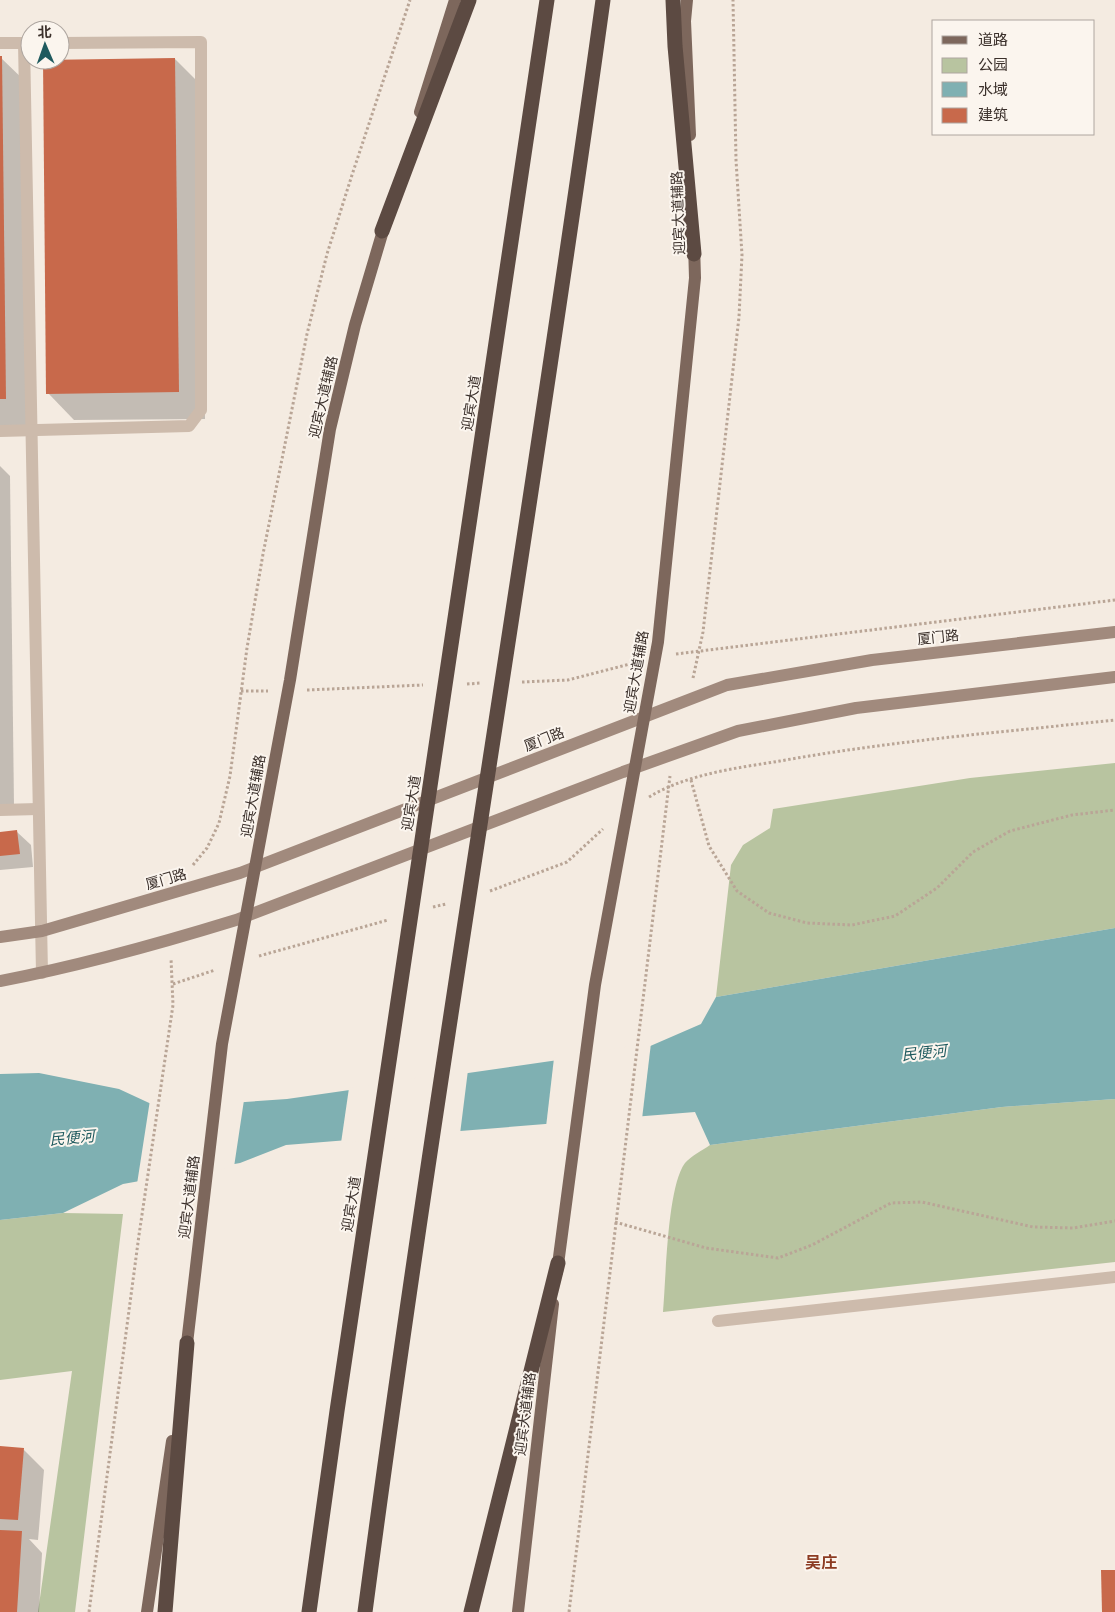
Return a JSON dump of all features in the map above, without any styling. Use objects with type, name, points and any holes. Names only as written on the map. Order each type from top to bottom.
[{"type":"highway","points":[[382,231],[469,0]]},
{"type":"highway","name":"迎宾大道","points":[[309,1612],[337,1411],[548,0]]},
{"type":"highway","points":[[365,1612],[391,1417],[563,291],[603,0]]},
{"type":"highway","points":[[673,0],[675,46],[694,254]]},
{"type":"highway","points":[[471,1612],[558,1263]]},
{"type":"highway","points":[[164,1612],[187,1343]]},
{"type":"main road","name":"迎宾大道辅路","points":[[147,1612],[187,1343],[222,1044],[290,680],[311,537],[330,429],[355,325],[382,231],[455,0]]},
{"type":"main road","name":"迎宾大道辅路","points":[[518,1612],[558,1263],[595,984],[658,642],[696,278],[685,21],[687,0]]},
{"type":"street","name":"厦门路","points":[[0,937],[42,931],[255,868],[728,685],[872,660],[1115,632]]},
{"type":"street","points":[[0,981],[42,973],[170,940],[245,916],[634,768],[738,731],[856,708],[1115,677]]},
{"type":"lane","points":[[0,431],[189,426],[201,410],[201,42],[70,43]]},
{"type":"lane","points":[[0,43],[20,43]]},
{"type":"lane","points":[[27,70],[31,431],[42,973]]},
{"type":"lane","points":[[0,810],[38,809]]},
{"type":"lane","points":[[718,1321],[1115,1277]]},
{"type":"path","points":[[191,867],[207,848],[220,823],[228,786],[262,554],[309,325],[327,254],[410,0]]},
{"type":"path","points":[[688,700],[703,632],[739,317],[742,255],[736,160],[733,0]]},
{"type":"path","points":[[668,786],[733,769],[850,748],[1115,720]]},
{"type":"path","points":[[569,1612],[644,977],[668,786],[676,753]]},
{"type":"path","points":[[691,780],[709,846],[737,891],[769,913],[807,923],[852,925],[895,916],[937,888],[973,852],[1010,831],[1072,815],[1115,810]]},
{"type":"path","points":[[89,1612],[167,1048]]},
{"type":"path","points":[[615,1222],[706,1248],[778,1258],[812,1245],[891,1203],[922,1202],[1033,1227],[1073,1228],[1115,1221]]},
{"type":"green space","points":[[1115,763],[1115,928],[716,997],[731,865],[743,845],[770,828],[773,809],[970,778]]},
{"type":"green space","points":[[1115,1099],[1115,1262],[663,1312],[674,1192],[685,1163],[710,1145],[1002,1107]]},
{"type":"green space","points":[[63,1213],[123,1214],[75,1612],[38,1612],[72,1371],[0,1380],[0,1220]]},
{"type":"water","name":"民便河","points":[[1115,928],[1115,1099],[1002,1107],[710,1145],[695,1112],[286,1145],[240,1163],[123,1184],[63,1213],[0,1220],[0,1074],[39,1073],[119,1089],[160,1108],[287,1099],[648,1047],[701,1024],[716,997]]},
{"type":"pier","points":[[651,1043],[642,1119],[546,1127],[554,1058]]},
{"type":"pier","points":[[468,1070],[460,1134],[341,1143],[349,1088]]},
{"type":"pier","points":[[150,1100],[160,1105],[244,1100],[234,1167],[137,1184]]},
{"type":"building","points":[[0,56],[2,56],[6,399],[0,399]]},
{"type":"building","points":[[175,58],[179,392],[46,394],[43,70],[70,70],[70,60]]},
{"type":"building","points":[[17,830],[20,854],[0,856],[0,832]]},
{"type":"building","points":[[0,1446],[24,1448],[18,1520],[0,1519]]},
{"type":"building","points":[[0,1530],[22,1531],[17,1612],[0,1612]]},
{"type":"building","points":[[1101,1570],[1115,1570],[1115,1612],[1102,1612]]},
{"type":"district","name":"吴庄","points":[[821,1562]]}]
